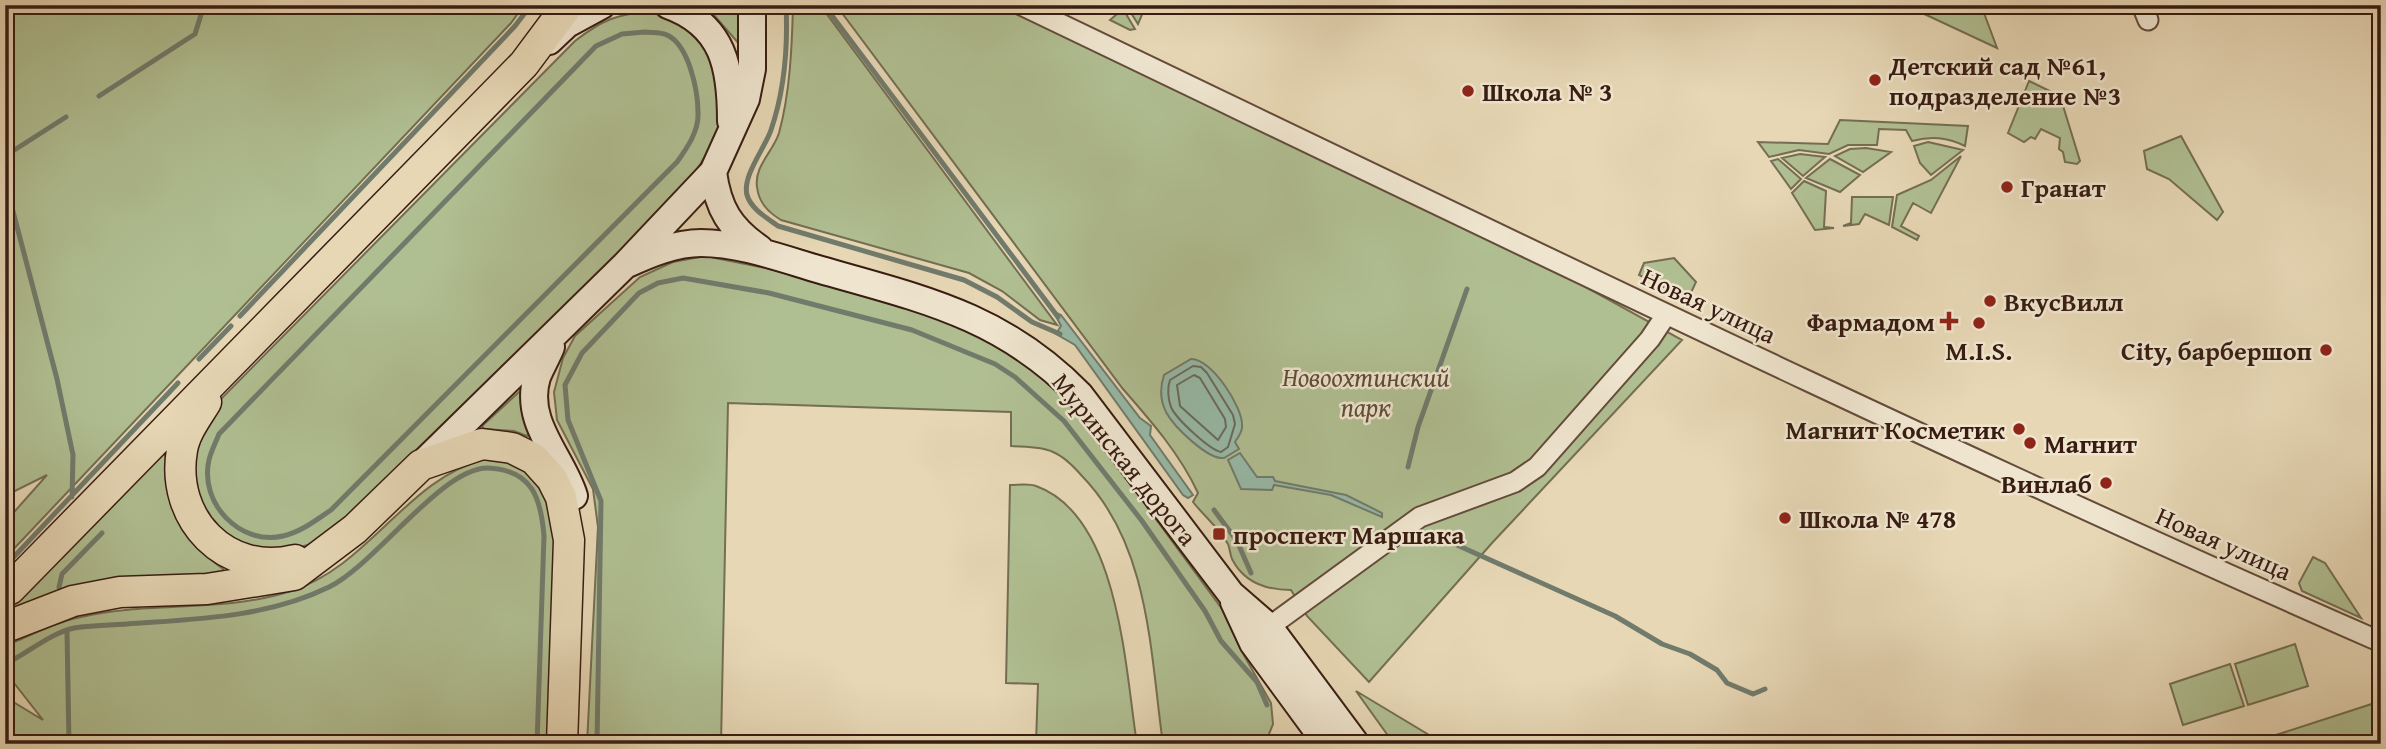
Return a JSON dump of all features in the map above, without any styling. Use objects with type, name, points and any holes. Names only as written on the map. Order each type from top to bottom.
[{"type":"main road","points":[[524,64],[568,5]]},
{"type":"main road","points":[[10,589],[524,64],[567,24],[602,5]]},
{"type":"main road","points":[[668,5],[700,22],[719,44],[729,69],[730,137]]},
{"type":"main road","points":[[11,625],[73,601],[120,592],[220,588],[294,575],[327,552],[421,465],[557,332],[713,172],[746,99],[752,69],[751,5]]},
{"type":"main road","name":"Муринская дорога","points":[[713,172],[722,212],[734,229],[770,255]]},
{"type":"main road","name":"Муринская дорога","points":[[625,265],[667,249],[700,243],[770,255],[950,308],[982,322],[1033,352],[1080,395],[1231,594],[1269,627],[1337,742]]},
{"type":"main road","points":[[557,332],[537,379],[535,408],[545,439],[571,488],[579,515],[574,744]]},
{"type":"main road","points":[[231,363],[190,427],[183,449],[180,475],[183,499],[197,524],[215,544],[242,560],[278,565],[327,552]]},
{"type":"main road","points":[[421,465],[482,444],[512,448],[534,459],[552,479],[561,497],[569,540],[562,744]]},
{"type":"main road","name":"Муринская дорога","points":[[1231,594],[1253,643],[1337,742]]},
{"type":"street","name":"Новая улица","points":[[1021,5],[1666,314],[2169,548],[2381,642]]},
{"type":"street","points":[[1269,627],[1420,517],[1515,482],[1537,467],[1650,339],[1666,314]]},
{"type":"green space","points":[[5,5],[524,5],[511,23],[8,555],[7,520],[47,475],[5,496]]},
{"type":"green space","points":[[700,5],[739,5],[740,45],[713,14]]},
{"type":"green space","points":[[793,5],[820,5],[1057,325],[1040,320],[1002,291],[969,273],[781,220],[765,206],[758,193],[757,179],[758,172],[779,133],[783,118],[790,70]]},
{"type":"green space","name":"Новоохтинский парк","points":[[836,5],[997,5],[1415,193],[1682,340],[1492,543],[1369,682],[1307,616],[1291,590],[1273,589],[1257,584],[1237,567],[1224,538],[1193,502],[1198,493],[1174,451],[1123,389]]},
{"type":"green space","points":[[1126,5],[1146,5],[1138,24]]},
{"type":"green space","points":[[1905,5],[1981,5],[1997,48]]},
{"type":"green space","points":[[1123,9],[1135,29],[1130,30],[1110,20]]},
{"type":"green space","points":[[653,12],[685,27],[700,41],[711,61],[722,105],[714,140],[681,192],[345,520],[315,543],[279,553],[246,549],[222,535],[194,496],[194,450],[202,430],[221,399],[575,41],[611,19]]},
{"type":"green space","points":[[2029,81],[2060,96],[2080,161],[2077,164],[2065,162],[2063,152],[2059,149],[2060,138],[2041,129],[2035,139],[2031,137],[2024,142],[2008,133]]},
{"type":"green space","points":[[1840,120],[1968,126],[1965,146],[1939,138],[1912,141],[1906,130],[1879,129],[1877,145],[1848,145],[1829,154],[1799,150],[1769,157],[1758,142],[1828,144]]},
{"type":"green space","points":[[2181,136],[2223,212],[2217,220],[2169,179],[2147,169],[2144,151]]},
{"type":"green space","points":[[1928,142],[1963,150],[1931,175],[1920,163],[1914,146]]},
{"type":"green space","points":[[1866,148],[1891,152],[1863,172],[1835,156],[1850,149]]},
{"type":"green space","points":[[1800,154],[1825,157],[1803,176],[1782,158]]},
{"type":"green space","points":[[1961,156],[1931,213],[1913,203],[1901,226],[1919,236],[1917,240],[1892,227],[1897,195],[1931,180]]},
{"type":"green space","points":[[1778,159],[1801,179],[1791,189],[1771,161]]},
{"type":"green space","points":[[1830,159],[1860,175],[1840,192],[1806,178]]},
{"type":"green space","points":[[1804,181],[1826,191],[1824,227],[1834,228],[1815,230],[1792,193]]},
{"type":"green space","points":[[1852,197],[1893,197],[1889,225],[1865,214],[1859,224],[1843,226],[1851,223]]},
{"type":"green space","points":[[705,256],[766,268],[930,314],[990,338],[1021,359],[1075,409],[1222,609],[1241,650],[1271,703],[1273,724],[1265,744],[1163,744],[1150,637],[1134,567],[1122,534],[1104,504],[1065,459],[1043,449],[1011,446],[1011,412],[728,403],[721,744],[587,744],[598,527],[593,489],[557,420],[554,392],[563,358],[575,336],[640,277],[673,262]]},
{"type":"green space","points":[[1674,258],[1696,282],[1688,299],[1639,275],[1644,263]]},
{"type":"green space","points":[[519,392],[523,393],[530,433],[527,436],[514,431],[484,429],[482,426]]},
{"type":"green space","points":[[163,453],[166,457],[168,492],[179,521],[197,546],[223,569],[223,573],[15,610],[13,600]]},
{"type":"green space","points":[[486,459],[512,463],[531,473],[543,488],[557,539],[550,744],[5,744],[5,697],[43,720],[14,683],[12,643],[55,625],[107,612],[213,605],[265,598],[291,591],[319,579],[344,562],[433,484],[458,469]]},
{"type":"green space","points":[[1010,485],[1036,486],[1064,503],[1086,529],[1102,561],[1114,598],[1122,638],[1137,744],[1036,744],[1038,684],[1006,683]]},
{"type":"green space","points":[[2313,557],[2325,563],[2361,618],[2302,591],[2299,583]]},
{"type":"green space","points":[[2295,644],[2308,686],[2248,705],[2235,664]]},
{"type":"green space","points":[[2230,664],[2244,706],[2183,725],[2170,684]]},
{"type":"green space","points":[[1356,691],[1439,741],[1394,744]]},
{"type":"green space","points":[[2381,701],[2381,744],[2272,744],[2270,737]]},
{"type":"water","points":[[1054,312],[1061,315],[1140,418],[1151,426],[1150,435],[1193,495],[1188,498],[1183,495],[1075,345],[1056,334],[1061,326]]},
{"type":"water","points":[[1191,359],[1199,361],[1216,375],[1238,408],[1242,427],[1235,442],[1239,449],[1224,458],[1209,454],[1192,441],[1176,426],[1164,407],[1161,394],[1164,375]]},
{"type":"water","points":[[1240,453],[1257,477],[1273,477],[1275,481],[1346,495],[1382,513],[1382,517],[1331,495],[1274,485],[1272,490],[1241,489],[1228,460]]},
{"type":"waterway","points":[[99,96],[195,34],[204,5]]},
{"type":"waterway","points":[[240,316],[515,26],[531,5]]},
{"type":"waterway","points":[[786,5],[786,52],[782,84],[771,130],[746,187],[752,205],[778,226],[964,280],[997,297],[1032,322],[1060,334]]},
{"type":"waterway","points":[[824,5],[1058,317]]},
{"type":"waterway","points":[[645,32],[665,34],[675,40],[686,58],[694,81],[698,104],[697,126],[677,162],[331,510],[296,532],[283,536],[252,534],[238,528],[226,518],[210,491],[208,476],[210,457],[219,434],[596,46],[622,34],[645,32]]},
{"type":"waterway","points":[[5,156],[66,117]]},
{"type":"waterway","points":[[5,181],[57,379],[73,455],[72,497]]},
{"type":"waterway","points":[[597,744],[601,501],[568,420],[565,385],[582,353],[639,293],[658,283],[683,278],[769,293],[912,330],[995,364],[1015,377],[1064,421],[1142,521],[1205,611],[1221,641],[1257,682],[1267,705]]},
{"type":"waterway","points":[[1408,467],[1418,427],[1467,289]]},
{"type":"waterway","points":[[199,359],[231,326]]},
{"type":"waterway","points":[[9,562],[178,383]]},
{"type":"waterway","points":[[13,660],[51,637],[74,628],[230,615],[305,597],[347,576],[450,483],[470,472],[488,468],[503,470],[515,474],[532,489],[543,523],[537,744]]},
{"type":"waterway","points":[[1214,510],[1237,541],[1251,573]]},
{"type":"waterway","points":[[59,587],[62,574],[102,533]]},
{"type":"waterway","points":[[1448,541],[1615,616],[1662,644],[1690,654],[1717,670],[1727,683],[1753,694],[1765,689]]},
{"type":"waterway","points":[[67,631],[69,744]]},
{"type":"place","name":"Детский сад №61, подразделение №3","points":[[1875,80]]},
{"type":"place","name":"Школа № 3","points":[[1468,91]]},
{"type":"place","name":"Гранат","points":[[2007,187]]},
{"type":"place","name":"ВкусВилл","points":[[1990,301]]},
{"type":"place","name":"Фармадом","points":[[1949,321]]},
{"type":"place","name":"M.I.S.","points":[[1979,323]]},
{"type":"place","name":"City, барбершоп","points":[[2326,350]]},
{"type":"place","name":"Магнит Косметик","points":[[2019,429]]},
{"type":"place","name":"Магнит","points":[[2030,443]]},
{"type":"place","name":"Винлаб","points":[[2106,483]]},
{"type":"place","name":"Школа № 478","points":[[1785,518]]},
{"type":"place","name":"проспект Маршака","points":[[1219,534]]}]
